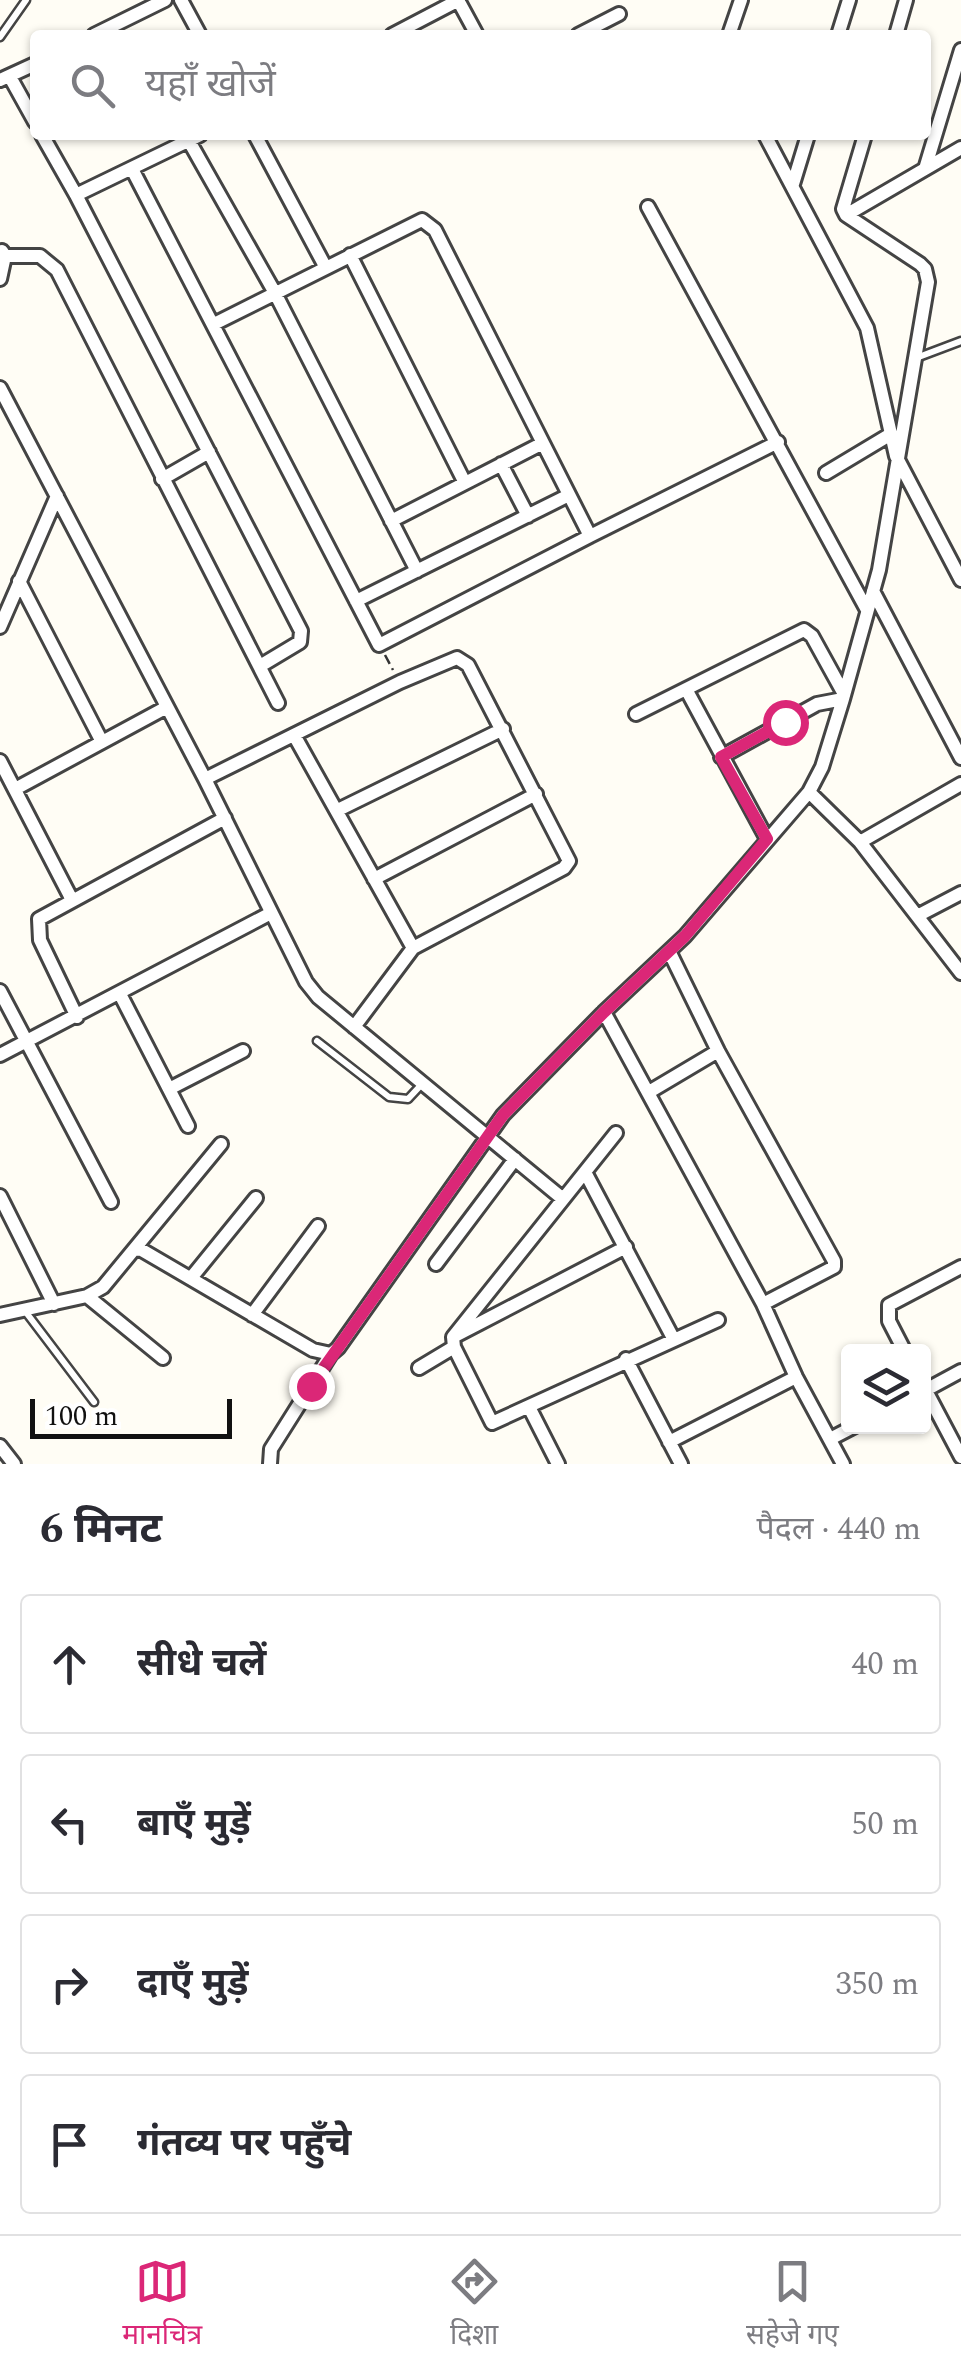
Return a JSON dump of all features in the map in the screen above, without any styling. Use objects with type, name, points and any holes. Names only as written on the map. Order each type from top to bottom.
[{"type":"street","points":[[104,30],[165,0]]},
{"type":"street","points":[[181,0],[197,30]]},
{"type":"street","points":[[401,30],[458,0],[474,30]]},
{"type":"street","points":[[731,30],[741,0]]},
{"type":"street","points":[[840,30],[849,0]]},
{"type":"street","points":[[897,30],[906,0]]},
{"type":"street","points":[[588,30],[619,14]]},
{"type":"street","points":[[925,169],[961,50]]},
{"type":"street","points":[[30,66],[5,78],[30,115]]},
{"type":"street","points":[[45,140],[301,631],[300,642],[260,666]]},
{"type":"street","points":[[76,194],[190,140]]},
{"type":"street","points":[[195,140],[417,570]]},
{"type":"street","points":[[258,140],[326,268]]},
{"type":"street","points":[[768,140],[868,328],[896,456],[961,580]]},
{"type":"street","points":[[793,184],[806,140]]},
{"type":"street","points":[[270,1464],[270,1449],[331,1354],[486,1135],[604,1012],[669,951],[809,792],[822,767],[873,591],[928,282],[925,269],[846,215],[844,205],[864,140]]},
{"type":"street","points":[[846,215],[961,148]]},
{"type":"street","points":[[132,168],[379,645],[778,442]]},
{"type":"street","points":[[648,206],[867,610]]},
{"type":"street","points":[[214,324],[416,221],[430,223],[590,536]]},
{"type":"street","points":[[0,279],[2,253],[40,256],[57,270],[278,703]]},
{"type":"street","points":[[350,255],[464,481]]},
{"type":"street","points":[[0,388],[205,779],[306,982],[318,997],[564,1200]]},
{"type":"street","points":[[826,473],[891,434]]},
{"type":"street","points":[[391,521],[541,444]]},
{"type":"street","points":[[162,479],[209,452]]},
{"type":"street","points":[[501,464],[528,516]]},
{"type":"street","points":[[356,601],[569,495]]},
{"type":"street","points":[[0,627],[57,496]]},
{"type":"street","points":[[19,581],[102,742]]},
{"type":"street","points":[[873,591],[961,758]]},
{"type":"street","points":[[636,714],[804,630],[812,636],[843,697]]},
{"type":"street","points":[[205,779],[400,682],[450,660],[462,660],[568,857],[566,866],[413,948],[354,1027]]},
{"type":"street","points":[[686,690],[767,839]]},
{"type":"street","points":[[721,757],[816,704],[843,697]]},
{"type":"street","points":[[17,788],[167,707]]},
{"type":"street","points":[[338,810],[503,730]]},
{"type":"street","points":[[294,735],[413,948]]},
{"type":"street","points":[[0,761],[72,900]]},
{"type":"street","points":[[860,842],[961,784]]},
{"type":"street","points":[[809,792],[860,842],[961,974]]},
{"type":"street","points":[[374,879],[536,794]]},
{"type":"street","points":[[77,1017],[38,931],[43,914],[224,818]]},
{"type":"street","points":[[919,916],[961,892]]},
{"type":"street","points":[[0,1055],[271,914]]},
{"type":"street","points":[[669,951],[718,1051],[834,1261],[831,1271],[763,1304]]},
{"type":"street","points":[[0,991],[111,1202]]},
{"type":"street","points":[[120,994],[188,1126]]},
{"type":"street","points":[[604,1012],[763,1304],[796,1377],[843,1464]]},
{"type":"street","points":[[169,1088],[244,1051]]},
{"type":"street","points":[[649,1092],[718,1051]]},
{"type":"street","points":[[453,1342],[616,1133]]},
{"type":"street","points":[[0,1315],[88,1296],[110,1280],[221,1144]]},
{"type":"street","points":[[436,1264],[515,1159]]},
{"type":"street","points":[[585,1172],[673,1338]]},
{"type":"street","points":[[0,1196],[54,1304]]},
{"type":"street","points":[[191,1278],[256,1198]]},
{"type":"street","points":[[252,1316],[318,1226]]},
{"type":"street","points":[[419,1368],[453,1342],[626,1247]]},
{"type":"street","points":[[134,1250],[140,1249],[312,1350],[331,1354]]},
{"type":"street","points":[[901,1344],[889,1321],[889,1305],[961,1266]]},
{"type":"street","points":[[88,1296],[163,1358]]},
{"type":"street","points":[[453,1342],[492,1423],[718,1320]]},
{"type":"street","points":[[626,1359],[681,1464]]},
{"type":"street","points":[[931,1386],[961,1372]]},
{"type":"street","points":[[669,1442],[796,1377]]},
{"type":"street","points":[[931,1402],[961,1458]]},
{"type":"street","points":[[528,1407],[558,1464]]},
{"type":"street","points":[[830,1439],[841,1433]]},
{"type":"street","points":[[0,1446],[14,1464]]},
{"type":"lane","points":[[0,37],[26,0]]},
{"type":"lane","points":[[915,358],[961,341]]},
{"type":"lane","points":[[317,1041],[389,1098],[408,1099],[423,1084]]},
{"type":"lane","points":[[24,1310],[94,1402]]},
{"type":"path","points":[[379,645],[400,682]]},
{"type":"route","points":[[311,1386],[486,1135],[604,1012],[685,936],[767,839],[721,757],[785,722]]}]
